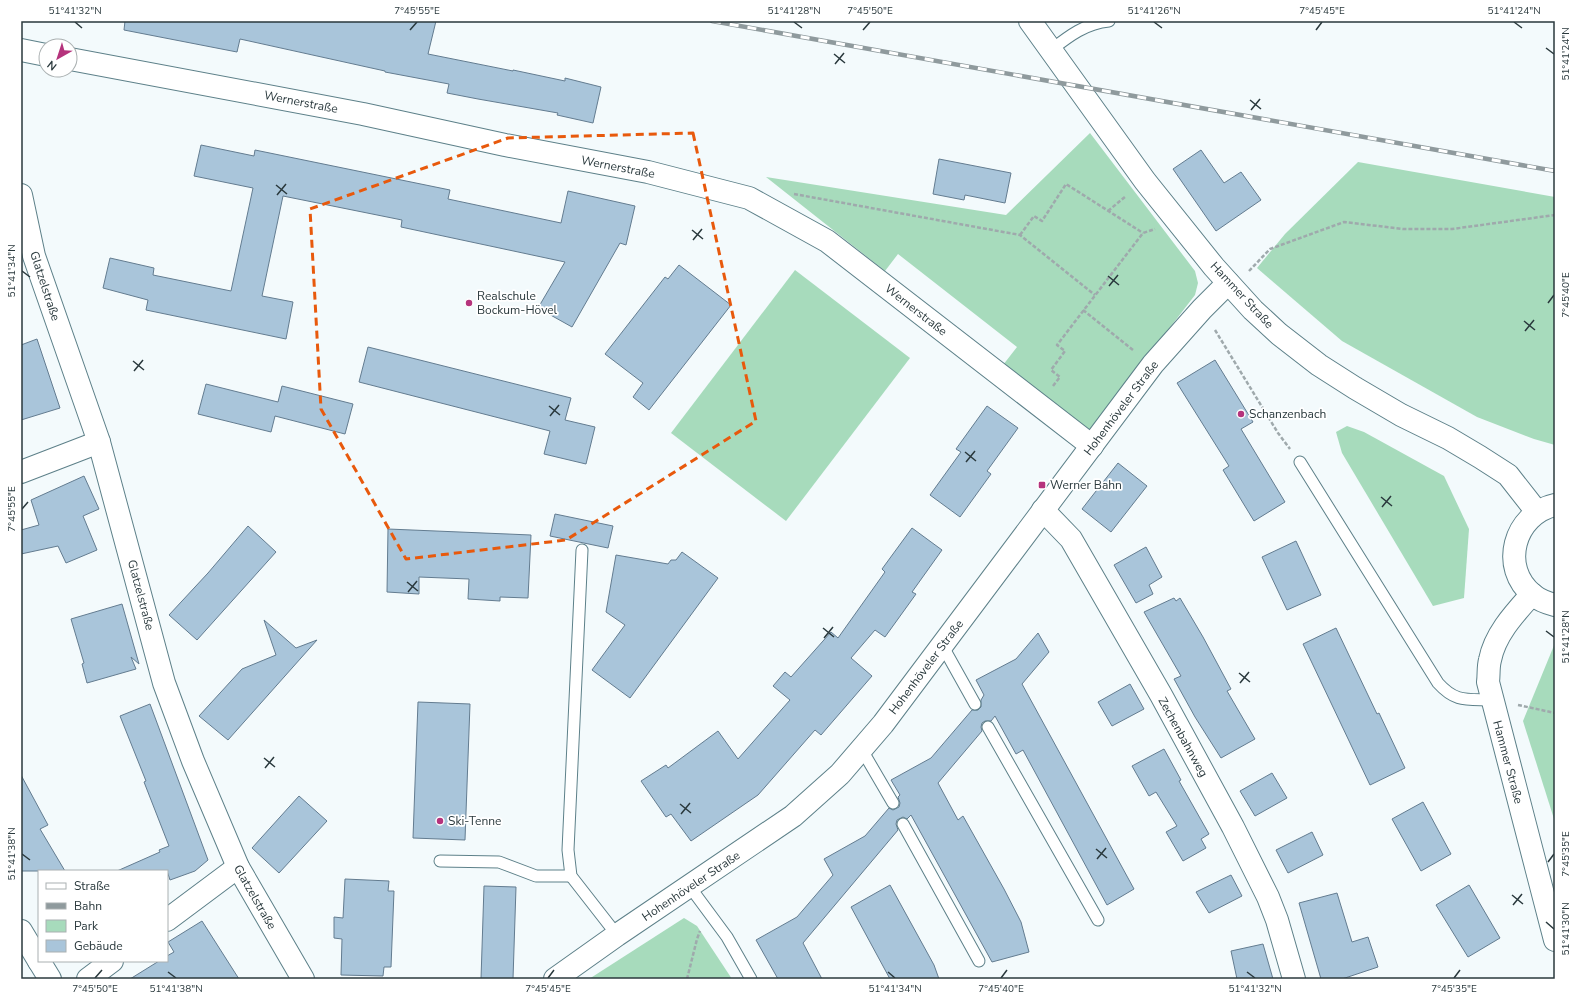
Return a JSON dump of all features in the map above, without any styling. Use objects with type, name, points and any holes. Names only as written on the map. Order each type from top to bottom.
[{"type":"street","name":"Hammer Straße","points":[[1030,21],[1145,181],[1174,218],[1253,310],[1274,330],[1319,365],[1355,388],[1401,415],[1448,438],[1508,475],[1546,509]]},
{"type":"street","points":[[21,50],[38,53]]},
{"type":"street","name":"Wernerstraße","points":[[78,61],[363,114],[505,145],[648,172],[749,198],[827,241],[1092,446]]},
{"type":"street","name":"Glatzelstraße","points":[[21,194],[34,256],[99,442],[164,683],[193,760],[238,867],[302,979]]},
{"type":"street","name":"Hohenhöveler Straße","points":[[555,979],[617,935],[793,816],[840,774],[884,724],[1153,364],[1202,309],[1231,285]]},
{"type":"street","points":[[21,472],[99,442]]},
{"type":"street","points":[[1546,509],[1526,521],[1519,532],[1514,545],[1514,559],[1516,572],[1523,584],[1532,594],[1543,601],[1555,605]]},
{"type":"street","name":"Zechenbahnweg","points":[[1044,510],[1071,539],[1105,597],[1229,820],[1268,897],[1277,920],[1294,979]]},
{"type":"street","name":"Hammer Straße","points":[[1532,594],[1512,618],[1497,641],[1490,660],[1488,682],[1555,940]]},
{"type":"street","points":[[168,919],[238,867]]},
{"type":"street","points":[[21,931],[38,959]]},
{"type":"street","points":[[40,962],[50,979]]},
{"type":"street","points":[[88,979],[111,962]]},
{"type":"lane","points":[[1051,50],[1081,28],[1093,23],[1110,21]]},
{"type":"lane","points":[[1300,462],[1438,684],[1447,693],[1455,697],[1469,700],[1492,700]]},
{"type":"lane","points":[[582,550],[568,850],[571,876],[617,935]]},
{"type":"lane","points":[[942,645],[975,704]]},
{"type":"lane","points":[[988,727],[1098,920]]},
{"type":"lane","points":[[862,750],[893,803]]},
{"type":"lane","points":[[903,824],[979,961]]},
{"type":"lane","points":[[440,861],[499,862],[536,876],[571,876]]},
{"type":"lane","points":[[690,887],[727,937],[751,979]]},
{"type":"path","points":[[1020,235],[1034,216],[1042,221],[1066,184],[1143,233]]},
{"type":"path","points":[[788,193],[1020,235],[1095,295]]},
{"type":"path","points":[[1231,285],[1270,249],[1344,222],[1403,229],[1452,229],[1555,215]]},
{"type":"path","points":[[1039,405],[1060,377],[1051,370],[1065,352],[1057,345],[1143,233],[1154,230],[1174,218]]},
{"type":"path","points":[[1202,309],[1278,433],[1300,462]]},
{"type":"path","points":[[1084,310],[1153,364]]},
{"type":"path","points":[[1492,700],[1555,713]]},
{"type":"path","points":[[687,979],[696,939],[702,928],[712,918]]},
{"type":"highlighted area","points":[[693,133],[756,421],[566,540],[406,559],[321,409],[310,209],[508,138]]},
{"type":"green space","points":[[1090,133],[1195,271],[1198,283],[1195,295],[1090,431],[1003,365],[1017,347],[898,254],[885,271],[766,177],[1006,215]]},
{"type":"green space","points":[[1358,162],[1555,197],[1555,445],[1534,439],[1477,417],[1342,341],[1257,268],[1285,234]]},
{"type":"green space","points":[[795,270],[910,358],[786,521],[671,433]]},
{"type":"green space","points":[[1347,426],[1364,432],[1444,476],[1469,529],[1464,598],[1433,606],[1342,453],[1336,432]]},
{"type":"green space","points":[[1555,643],[1555,822],[1523,721]]},
{"type":"green space","points":[[684,918],[697,926],[732,979],[589,979]]},
{"type":"building","points":[[125,21],[436,21],[428,54],[565,81],[565,78],[601,87],[593,123],[557,115],[558,113],[447,93],[449,84],[385,72],[240,39],[237,52],[124,30]]},
{"type":"building","points":[[201,145],[254,156],[255,150],[450,190],[448,199],[561,223],[568,191],[635,206],[626,245],[620,243],[572,327],[538,308],[565,262],[401,227],[402,220],[283,196],[262,296],[293,302],[286,339],[146,310],[148,300],[103,288],[110,258],[154,268],[153,275],[231,291],[253,188],[194,176]]},
{"type":"building","points":[[1201,150],[1224,183],[1241,172],[1261,200],[1216,231],[1173,169]]},
{"type":"building","points":[[939,159],[1011,173],[1005,203],[965,195],[964,200],[933,194]]},
{"type":"building","points":[[679,265],[731,305],[649,410],[633,397],[643,383],[605,354],[665,277],[668,279]]},
{"type":"building","points":[[37,339],[60,408],[21,420],[21,345]]},
{"type":"building","points":[[368,347],[571,398],[565,420],[595,427],[586,464],[544,454],[550,431],[359,382]]},
{"type":"building","points":[[1215,360],[1253,422],[1241,429],[1285,502],[1254,521],[1223,470],[1229,466],[1177,383]]},
{"type":"building","points":[[206,384],[278,402],[282,386],[353,404],[345,434],[275,416],[271,432],[198,414]]},
{"type":"building","points":[[987,406],[1018,428],[987,471],[991,474],[960,517],[930,495],[961,452],[956,449]]},
{"type":"building","points":[[1118,463],[1147,486],[1111,532],[1082,509]]},
{"type":"building","points":[[84,476],[99,509],[83,516],[97,550],[66,563],[58,546],[21,554],[21,530],[39,525],[31,500]]},
{"type":"building","points":[[555,514],[613,526],[608,548],[550,536]]},
{"type":"building","points":[[248,526],[276,552],[197,640],[169,615],[208,573]]},
{"type":"building","points":[[912,528],[942,550],[912,592],[916,594],[885,637],[875,630],[851,658],[872,676],[821,735],[815,730],[758,795],[691,841],[671,814],[666,817],[641,781],[666,765],[668,768],[718,731],[738,759],[790,700],[773,686],[785,672],[791,677],[831,632],[838,638],[885,572],[882,569]]},
{"type":"building","points":[[388,529],[531,535],[528,598],[500,597],[500,601],[468,599],[469,579],[419,577],[419,594],[387,592]]},
{"type":"building","points":[[1296,541],[1321,595],[1287,610],[1262,557]]},
{"type":"building","points":[[1146,547],[1162,577],[1149,585],[1153,594],[1136,603],[1114,565]]},
{"type":"building","points":[[682,552],[718,578],[630,698],[592,670],[625,625],[606,612],[616,555],[668,564],[671,560],[676,560]]},
{"type":"building","points":[[1174,598],[1176,601],[1180,598],[1203,637],[1231,689],[1227,691],[1255,739],[1221,758],[1195,717],[1174,679],[1181,676],[1144,612]]},
{"type":"building","points":[[122,604],[139,664],[131,657],[136,669],[87,683],[82,664],[84,663],[71,619]]},
{"type":"building","points":[[264,620],[296,648],[317,640],[228,740],[199,716],[242,669],[276,655]]},
{"type":"building","points":[[1336,628],[1377,714],[1379,713],[1405,768],[1370,785],[1303,644]]},
{"type":"building","points":[[1038,633],[1049,652],[1022,684],[1134,889],[1107,905],[1023,750],[1016,754],[995,716],[991,721],[985,721],[982,723],[982,731],[938,783],[958,820],[963,816],[1004,889],[1021,922],[1029,952],[992,962],[911,815],[907,819],[903,817],[897,820],[896,824],[898,830],[803,943],[822,979],[778,979],[756,940],[797,917],[833,875],[824,859],[865,836],[889,808],[893,810],[899,807],[900,803],[898,797],[900,795],[891,780],[931,758],[972,710],[978,710],[981,707],[981,700],[984,695],[976,680],[1016,659]]},
{"type":"building","points":[[1130,684],[1144,709],[1112,726],[1098,702]]},
{"type":"building","points":[[418,702],[470,704],[465,840],[413,838]]},
{"type":"building","points":[[150,704],[208,860],[195,871],[170,880],[168,870],[119,870],[160,852],[159,850],[169,846],[144,782],[146,781],[120,716]]},
{"type":"building","points":[[1164,749],[1181,780],[1179,781],[1209,834],[1201,839],[1206,848],[1183,861],[1166,832],[1177,826],[1156,792],[1149,796],[1132,766]]},
{"type":"building","points":[[1272,773],[1287,798],[1255,816],[1240,791]]},
{"type":"building","points":[[21,775],[48,825],[40,829],[64,870],[21,871]]},
{"type":"building","points":[[299,796],[327,821],[279,873],[252,848]]},
{"type":"building","points":[[1423,802],[1451,854],[1421,871],[1392,819]]},
{"type":"building","points":[[1312,832],[1323,855],[1288,873],[1276,850]]},
{"type":"building","points":[[1231,875],[1242,896],[1209,913],[1196,892]]},
{"type":"building","points":[[345,879],[389,881],[388,891],[394,891],[391,967],[384,967],[383,976],[341,975],[342,939],[334,938],[334,917],[343,918]]},
{"type":"building","points":[[890,885],[934,965],[939,979],[890,979],[851,907]]},
{"type":"building","points":[[1469,885],[1500,938],[1468,957],[1436,905]]},
{"type":"building","points":[[484,886],[516,887],[513,979],[481,979]]},
{"type":"building","points":[[1337,893],[1352,942],[1368,937],[1378,967],[1342,979],[1321,979],[1299,903]]},
{"type":"building","points":[[202,921],[239,979],[130,979],[157,962],[168,962],[168,955],[174,952],[168,942]]},
{"type":"building","points":[[1263,944],[1273,979],[1237,979],[1231,951]]},
{"type":"railway","points":[[712,21],[1555,171]]},
{"type":"place","name":"Realschule Bockum-Hövel","points":[[469,303]]},
{"type":"place","name":"Schanzenbach","points":[[1241,414]]},
{"type":"place","name":"Werner Bahn","points":[[1042,485]]},
{"type":"place","name":"Ski-Tenne","points":[[440,821]]}]
